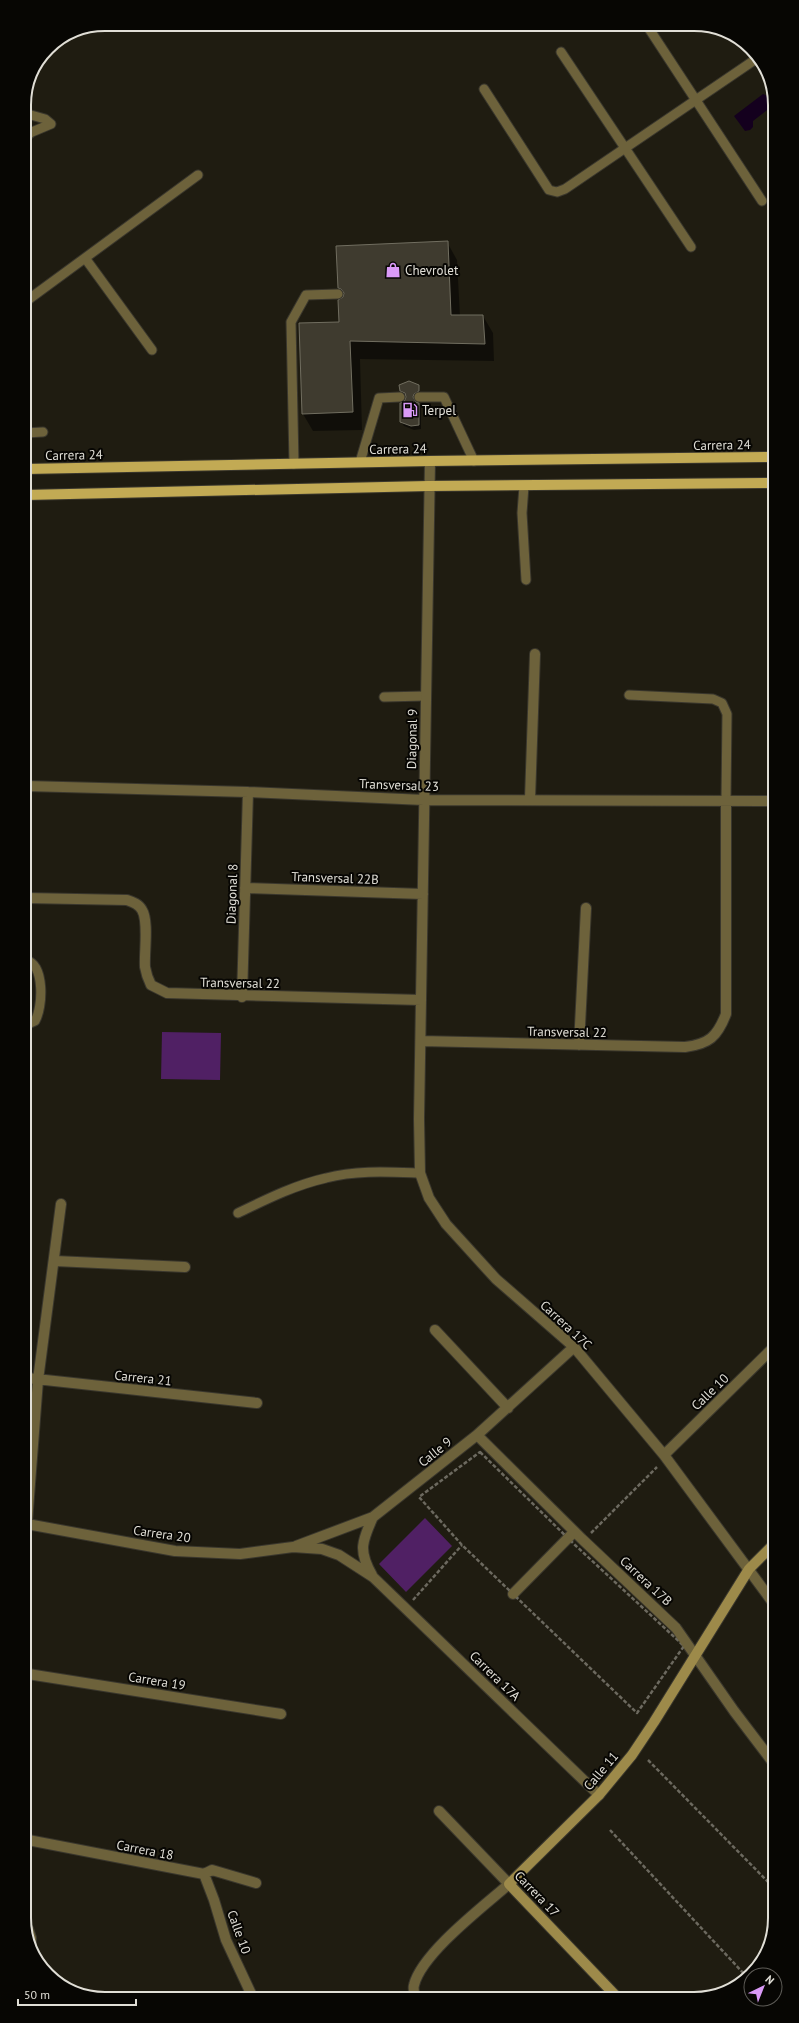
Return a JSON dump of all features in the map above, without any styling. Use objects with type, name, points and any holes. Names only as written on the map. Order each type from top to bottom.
[{"type":"main road","name":"Carrera 24","points":[[31,469],[474,460],[768,457]]},
{"type":"main road","points":[[31,495],[428,486],[768,483]]},
{"type":"street","name":"Diagonal 9","points":[[421,1041],[428,486],[430,461]]},
{"type":"street","points":[[530,799],[535,654]]},
{"type":"street","name":"Transversal 23","points":[[31,786],[248,792],[424,800],[768,800]]},
{"type":"street","name":"Diagonal 8","points":[[242,997],[248,792]]},
{"type":"street","name":"Transversal 22","points":[[421,1041],[685,1047],[700,1045],[711,1039],[720,1029],[726,1014],[726,800]]},
{"type":"street","name":"Transversal 22B","points":[[245,888],[423,894]]},
{"type":"street","name":"Transversal 22","points":[[31,898],[127,900],[136,903],[144,913],[145,969],[151,985],[166,993],[242,997],[421,1000]]},
{"type":"street","points":[[579,1045],[586,908]]},
{"type":"street","name":"Carrera 17C","points":[[421,1041],[419,1119],[420,1173],[429,1198],[446,1224],[496,1278],[574,1347],[665,1456],[768,1596]]},
{"type":"street","points":[[31,1471],[38,1380],[55,1261],[61,1204]]},
{"type":"street","points":[[55,1261],[185,1267]]},
{"type":"street","points":[[435,1330],[508,1408]]},
{"type":"street","name":"Calle 9","points":[[294,1547],[373,1517],[477,1436],[574,1347]]},
{"type":"street","name":"Calle 10","points":[[665,1456],[768,1353]]},
{"type":"street","name":"Carrera 21","points":[[31,1379],[257,1403]]},
{"type":"street","name":"Carrera 17B","points":[[477,1436],[571,1535],[676,1628],[696,1654],[734,1711],[768,1756]]},
{"type":"street","name":"Carrera 17A","points":[[373,1517],[362,1540],[365,1563],[373,1577]]},
{"type":"street","name":"Carrera 20","points":[[31,1524],[175,1551],[240,1554],[294,1547]]},
{"type":"street","points":[[513,1594],[571,1535]]},
{"type":"street","name":"Carrera 17A","points":[[294,1547],[322,1549],[339,1555],[373,1577],[599,1795]]},
{"type":"street","name":"Calle 11","points":[[414,1992],[413,1986],[417,1977],[442,1944],[509,1884],[599,1795],[636,1748],[748,1569],[768,1550]]},
{"type":"street","name":"Carrera 19","points":[[31,1674],[281,1714]]},
{"type":"street","name":"Carrera 17","points":[[440,1811],[611,1992]]},
{"type":"street","name":"Carrera 18","points":[[31,1841],[204,1874],[212,1870],[256,1884]]},
{"type":"street","name":"Calle 10","points":[[204,1874],[214,1900],[226,1940],[250,1992]]},
{"type":"lane","points":[[651,31],[762,201]]},
{"type":"lane","points":[[561,52],[691,247]]},
{"type":"lane","points":[[484,89],[548,190],[557,192],[565,189],[754,61]]},
{"type":"lane","points":[[31,115],[45,119],[51,124],[31,133]]},
{"type":"lane","points":[[31,298],[198,176]]},
{"type":"lane","points":[[84,258],[152,350]]},
{"type":"lane","points":[[294,464],[291,322],[306,295],[338,294]]},
{"type":"lane","points":[[360,462],[378,398],[400,397]]},
{"type":"lane","points":[[419,398],[444,397],[474,460]]},
{"type":"lane","points":[[31,433],[43,432]]},
{"type":"lane","points":[[524,486],[522,513],[526,580]]},
{"type":"lane","points":[[629,695],[713,699],[722,703],[727,714],[726,800]]},
{"type":"lane","points":[[384,697],[425,696]]},
{"type":"lane","points":[[31,963],[35,966],[40,978],[38,1014],[35,1021],[31,1023]]},
{"type":"lane","points":[[238,1213],[281,1192],[326,1177],[370,1172],[420,1173]]},
{"type":"path","points":[[480,1452],[571,1535],[684,1646],[637,1713],[462,1545],[419,1496],[480,1452]]},
{"type":"path","points":[[589,1536],[665,1456]]},
{"type":"path","points":[[412,1600],[462,1545]]},
{"type":"path","points":[[648,1760],[768,1882]]},
{"type":"path","points":[[610,1830],[743,1973]]},
{"type":"shaded area","points":[[763,94],[767,96],[768,109],[753,121],[753,127],[750,130],[745,131],[734,116]]},
{"type":"shaded area","points":[[162,1032],[221,1033],[220,1080],[161,1079]]},
{"type":"shaded area","points":[[425,1518],[452,1546],[406,1592],[379,1564]]},
{"type":"building","points":[[448,241],[451,315],[483,315],[485,344],[350,341],[353,412],[302,414],[299,323],[339,322],[338,300],[343,297],[344,293],[338,288],[336,246]]},
{"type":"building","name":"Terpel","points":[[409,381],[419,385],[419,391],[414,394],[413,397],[416,402],[419,403],[419,425],[411,426],[400,422],[400,403],[404,402],[406,397],[405,393],[400,391],[399,385]]},
{"type":"place","name":"Chevrolet","points":[[393,270]]},
{"type":"place","name":"Terpel","points":[[410,410]]}]
